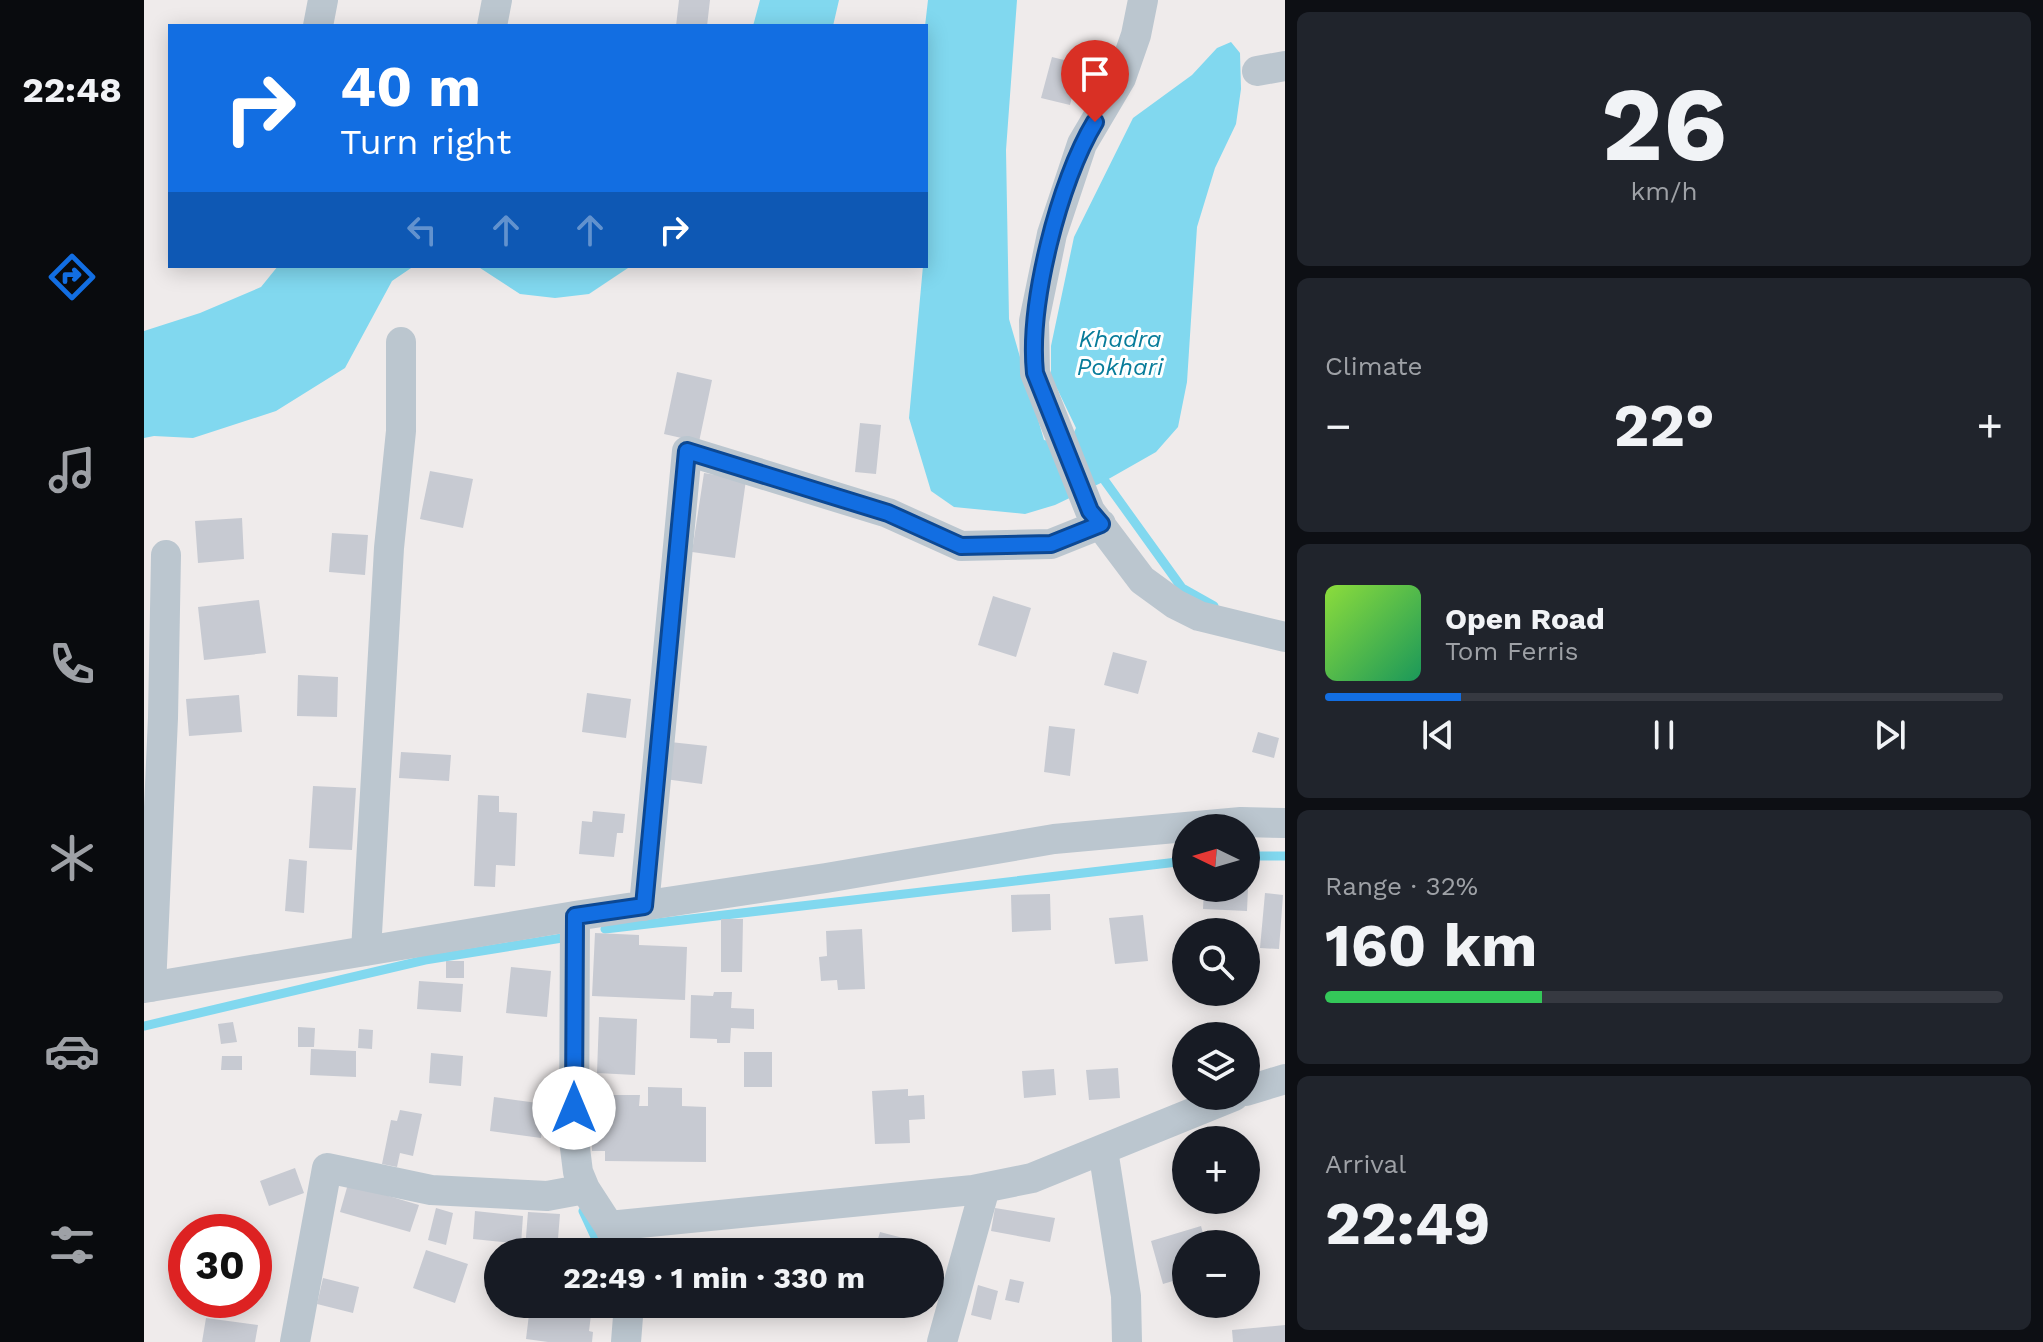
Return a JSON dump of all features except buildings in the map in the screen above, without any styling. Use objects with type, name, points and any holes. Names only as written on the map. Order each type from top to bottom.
[{"type":"street","points":[[318,24],[323,0]]},
{"type":"street","points":[[492,24],[497,0]]},
{"type":"street","points":[[1143,0],[1136,35],[1121,78],[1082,144],[1052,234],[1034,321],[1035,373],[1095,518],[1142,580],[1175,604],[1199,616],[1285,637]]},
{"type":"street","points":[[366,951],[389,548],[401,431],[401,342]]},
{"type":"street","points":[[644,906],[687,451],[888,513],[961,546],[1051,544],[1095,518]]},
{"type":"street","points":[[166,555],[163,718],[148,988],[1054,839],[1241,822],[1285,823]]},
{"type":"street","points":[[575,916],[574,1140],[578,1172],[585,1189],[614,1238]]},
{"type":"street","points":[[1260,1087],[1285,1079]]},
{"type":"street","points":[[622,1238],[985,1188],[1032,1178],[1200,1110]]},
{"type":"street","points":[[1103,1150],[1126,1296],[1127,1342]]},
{"type":"street","points":[[295,1342],[327,1168],[431,1190],[547,1196],[585,1189]]},
{"type":"street","points":[[942,1342],[985,1188]]},
{"type":"street","points":[[626,1342],[628,1318]]},
{"type":"water","points":[[760,0],[839,0],[833,24],[754,24]]},
{"type":"water","name":"Khadra Pokhari","points":[[928,0],[1017,0],[1006,150],[1009,319],[1044,440],[1068,445],[1076,428],[1051,376],[1051,346],[1074,237],[1133,118],[1192,75],[1217,48],[1231,42],[1240,53],[1241,89],[1236,124],[1215,168],[1197,227],[1187,382],[1178,427],[1156,452],[1105,481],[1055,505],[1025,514],[954,507],[931,491],[909,418],[923,268],[928,268],[928,24],[925,24]]},
{"type":"water","points":[[276,268],[411,268],[392,281],[345,368],[276,411],[193,438],[144,438],[144,331],[200,313],[261,287]]},
{"type":"water","points":[[480,268],[628,268],[589,294],[555,298],[520,294]]},
{"type":"waterway","points":[[1105,481],[1182,588],[1214,606]]},
{"type":"waterway","points":[[1260,856],[1285,856]]},
{"type":"waterway","points":[[605,929],[1172,863]]},
{"type":"waterway","points":[[144,1026],[425,960],[562,938]]},
{"type":"waterway","points":[[583,1211],[596,1238]]},
{"type":"route","points":[[574,1108],[575,916],[644,906],[687,451],[888,513],[961,546],[1051,544],[1101,524],[1090,511],[1035,373],[1033,351],[1034,321],[1052,234],[1082,144],[1095,122]]}]
